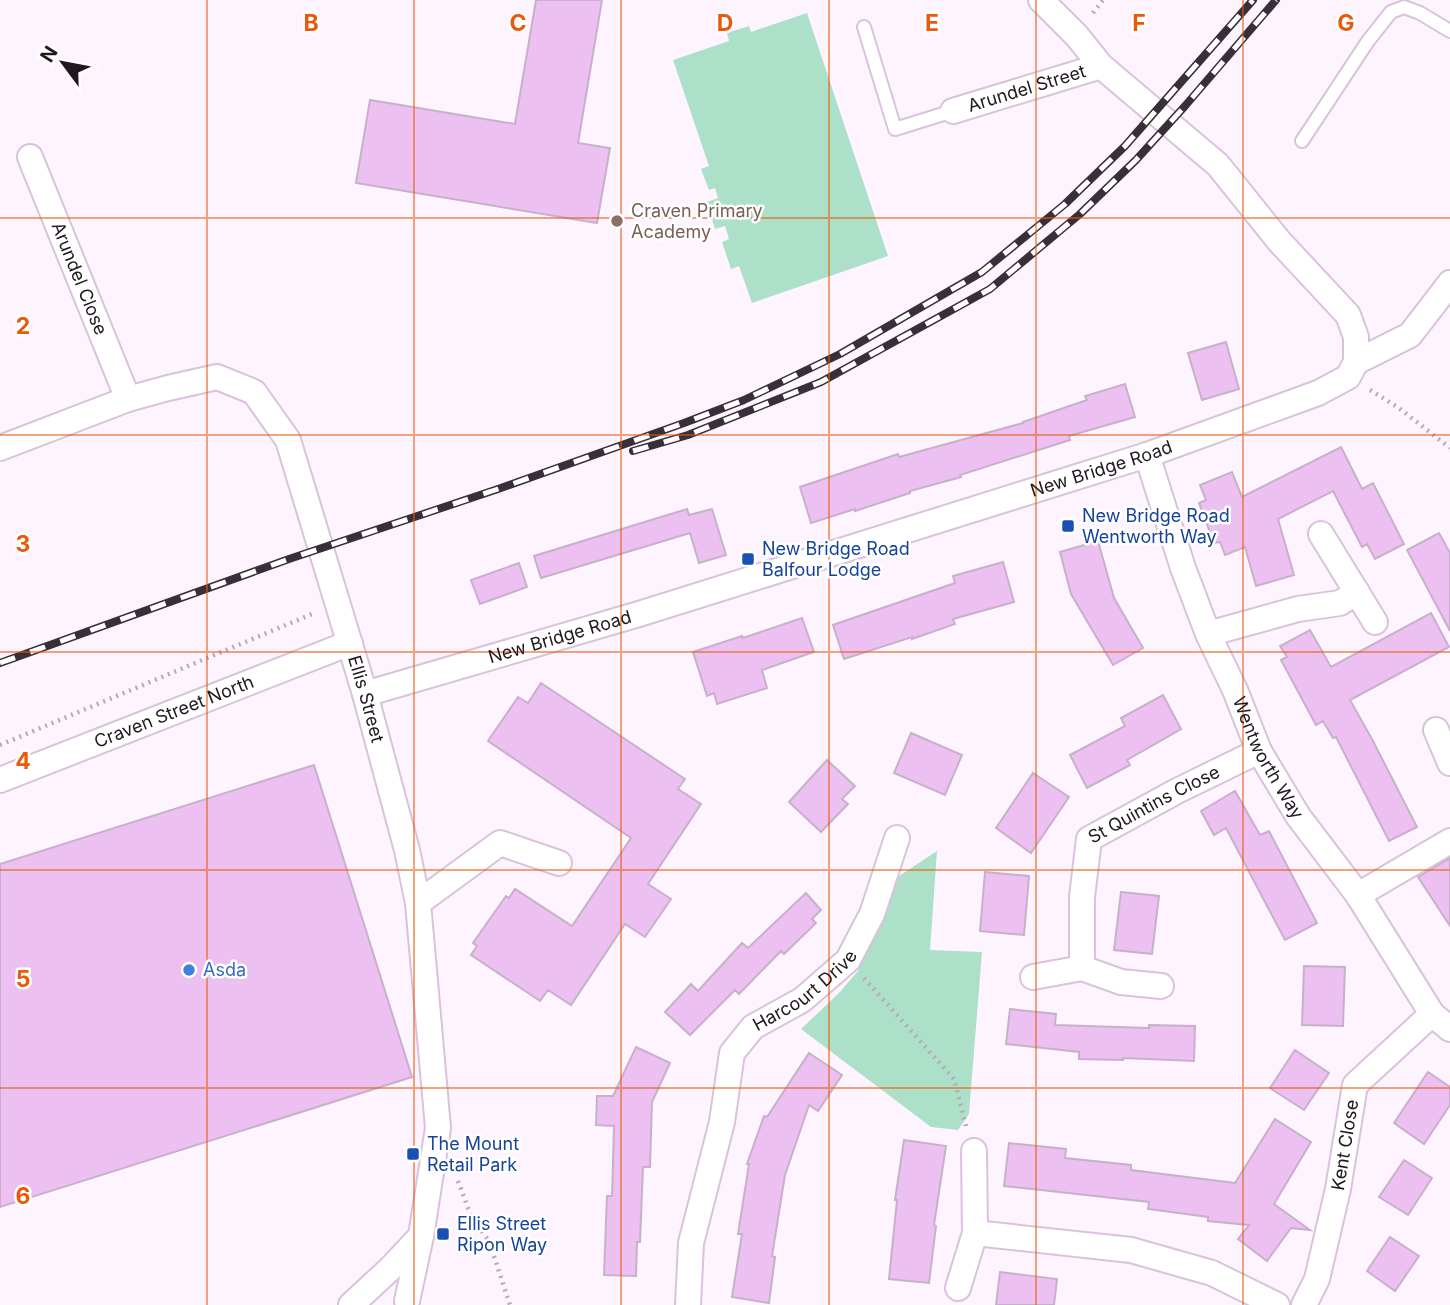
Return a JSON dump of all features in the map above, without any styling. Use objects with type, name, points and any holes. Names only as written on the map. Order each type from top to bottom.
[{"type":"street","points":[[1041,0],[1077,36],[1101,66],[1218,165],[1279,241],[1349,316],[1356,337],[1352,370]]},
{"type":"street","name":"Arundel Street","points":[[953,111],[1101,66]]},
{"type":"street","name":"Arundel Close","points":[[30,157],[128,399]]},
{"type":"street","name":"New Bridge Road","points":[[365,694],[639,614],[1147,455],[1318,393],[1409,335],[1450,283]]},
{"type":"street","name":"Ellis Street","points":[[0,448],[128,399],[217,377],[254,392],[288,440],[365,694],[407,850],[418,903],[438,1128],[409,1303]]},
{"type":"street","name":"Wentworth Way","points":[[1147,455],[1183,568],[1208,634],[1235,690],[1259,751],[1298,816],[1358,895],[1441,1021]]},
{"type":"street","points":[[1321,534],[1376,622]]},
{"type":"street","points":[[1208,634],[1298,609],[1340,603],[1357,592]]},
{"type":"street","name":"Craven Street North","points":[[0,780],[350,643]]},
{"type":"street","points":[[1436,730],[1450,763]]},
{"type":"street","name":"St Quintins Close","points":[[1082,968],[1082,897],[1089,839],[1177,791],[1259,751]]},
{"type":"street","name":"Harcourt Drive","points":[[688,1305],[691,1242],[722,1122],[732,1053],[753,1027],[802,1000],[848,960],[872,914],[897,838]]},
{"type":"street","points":[[1358,895],[1450,841]]},
{"type":"street","points":[[418,903],[500,843],[559,863]]},
{"type":"street","points":[[1033,977],[1082,968],[1121,982],[1161,986]]},
{"type":"street","name":"Kent Close","points":[[1304,1305],[1317,1279],[1338,1189],[1355,1085],[1441,1021]]},
{"type":"street","points":[[958,1288],[975,1233],[974,1151]]},
{"type":"street","points":[[975,1233],[1130,1250],[1212,1273],[1277,1305]]},
{"type":"street","points":[[355,1302],[421,1236]]},
{"type":"street","points":[[355,1302],[382,1293],[409,1303]]},
{"type":"lane","points":[[1302,141],[1368,41],[1391,12],[1404,7],[1450,31]]},
{"type":"lane","points":[[864,27],[895,130],[953,111]]},
{"type":"path","points":[[1352,370],[1450,448]]},
{"type":"path","points":[[0,745],[338,604]]},
{"type":"path","points":[[848,960],[954,1079],[974,1151]]},
{"type":"path","points":[[457,1178],[471,1216],[489,1241],[510,1305]]},
{"type":"green space","points":[[807,13],[888,256],[752,303],[739,266],[731,269],[722,242],[729,239],[725,226],[715,229],[707,202],[718,198],[715,188],[709,190],[701,169],[709,166],[673,60],[729,41],[727,33],[749,26],[751,32]]},
{"type":"green space","points":[[937,851],[930,950],[982,952],[969,1114],[958,1130],[931,1127],[801,1029],[858,971],[893,880]]},
{"type":"building","points":[[536,0],[602,0],[578,143],[610,148],[597,223],[356,183],[370,100],[515,124]]},
{"type":"building","points":[[1226,342],[1239,389],[1202,400],[1188,353]]},
{"type":"building","points":[[1125,384],[1135,417],[1069,436],[1070,440],[960,475],[961,477],[811,523],[800,487],[898,454],[899,457],[1023,423],[1087,400],[1085,396]]},
{"type":"building","points":[[1341,447],[1362,489],[1373,483],[1404,544],[1375,559],[1367,544],[1362,547],[1333,491],[1278,519],[1294,575],[1256,586],[1245,547],[1225,555],[1220,542],[1214,543],[1199,503],[1206,500],[1200,485],[1232,472],[1242,497]]},
{"type":"building","points":[[687,509],[689,515],[712,509],[726,555],[699,563],[690,533],[541,578],[534,556]]},
{"type":"building","points":[[1439,533],[1450,553],[1450,631],[1407,550]]},
{"type":"building","points":[[1098,541],[1114,598],[1143,648],[1113,665],[1071,594],[1060,552]]},
{"type":"building","points":[[1003,562],[1014,602],[953,619],[955,624],[844,659],[833,625],[955,583],[953,576]]},
{"type":"building","points":[[519,563],[527,587],[480,604],[471,580]]},
{"type":"building","points":[[1431,613],[1449,647],[1350,700],[1417,827],[1389,841],[1336,737],[1333,738],[1323,721],[1316,725],[1281,660],[1287,657],[1280,646],[1310,630],[1331,667]]},
{"type":"building","points":[[802,618],[814,652],[762,670],[767,688],[717,704],[714,693],[707,696],[693,652]]},
{"type":"building","points":[[541,683],[685,779],[678,789],[701,804],[648,884],[671,899],[645,937],[625,924],[571,1005],[548,990],[540,1001],[471,955],[477,946],[473,943],[506,896],[509,898],[515,889],[572,926],[631,838],[488,741],[518,697],[528,703]]},
{"type":"building","points":[[1163,695],[1181,729],[1127,760],[1130,765],[1087,788],[1070,755],[1125,726],[1121,718]]},
{"type":"building","points":[[911,733],[962,755],[945,795],[894,773]]},
{"type":"building","points":[[827,760],[855,786],[842,799],[848,804],[821,832],[789,802]]},
{"type":"building","name":"Asda","points":[[314,765],[412,1077],[0,1207],[0,864]]},
{"type":"building","points":[[1033,773],[1069,797],[1031,853],[996,828]]},
{"type":"building","points":[[1235,791],[1260,835],[1269,831],[1317,923],[1285,940],[1226,828],[1214,835],[1201,811]]},
{"type":"building","points":[[1450,858],[1450,926],[1418,877]]},
{"type":"building","points":[[985,872],[1029,876],[1024,935],[980,931]]},
{"type":"building","points":[[1121,892],[1159,896],[1152,954],[1114,950]]},
{"type":"building","points":[[806,893],[821,910],[812,919],[816,923],[784,954],[781,951],[739,994],[735,990],[690,1035],[665,1012],[691,984],[698,991],[742,943],[748,948]]},
{"type":"building","points":[[1304,966],[1345,967],[1343,1026],[1302,1025]]},
{"type":"building","points":[[1010,1009],[1056,1014],[1055,1025],[1149,1028],[1149,1025],[1195,1026],[1194,1061],[1079,1059],[1079,1052],[1006,1044]]},
{"type":"building","points":[[636,1047],[670,1063],[652,1102],[650,1167],[643,1167],[636,1276],[604,1275],[607,1196],[612,1196],[614,1126],[596,1125],[597,1096],[613,1096]]},
{"type":"building","points":[[1295,1050],[1329,1073],[1304,1110],[1270,1088]]},
{"type":"building","points":[[809,1053],[842,1075],[818,1111],[809,1105],[785,1175],[772,1256],[775,1257],[769,1303],[732,1297],[742,1234],[738,1234],[747,1164],[764,1116],[767,1117]]},
{"type":"building","points":[[1428,1072],[1450,1087],[1450,1105],[1424,1144],[1394,1123]]},
{"type":"building","points":[[1275,1119],[1311,1142],[1274,1204],[1310,1230],[1291,1228],[1267,1261],[1238,1239],[1249,1225],[1208,1221],[1208,1217],[1148,1209],[1149,1202],[1004,1186],[1009,1143],[1066,1149],[1065,1158],[1131,1165],[1131,1170],[1235,1183]]},
{"type":"building","points":[[904,1140],[946,1146],[934,1225],[929,1283],[889,1279],[895,1200]]},
{"type":"building","points":[[1404,1160],[1432,1178],[1408,1215],[1379,1197]]},
{"type":"building","points":[[1390,1237],[1419,1256],[1395,1291],[1367,1271]]},
{"type":"building","points":[[1000,1272],[1057,1279],[1054,1305],[996,1305]]},
{"type":"railway","points":[[0,663],[289,559],[684,423],[744,400],[840,354],[982,272],[1065,204],[1125,146],[1253,0]]},
{"type":"railway","points":[[633,451],[688,435],[821,382],[990,289],[1080,214],[1136,160],[1276,0]]},
{"type":"place","name":"Craven Primary Academy","points":[[617,221]]},
{"type":"place","name":"New Bridge Road Wentworth Way","points":[[1068,526]]},
{"type":"place","name":"New Bridge Road Balfour Lodge","points":[[748,559]]},
{"type":"place","name":"Asda","points":[[189,970]]},
{"type":"place","name":"The Mount Retail Park","points":[[413,1154]]},
{"type":"place","name":"Ellis Street Ripon Way","points":[[443,1234]]}]
